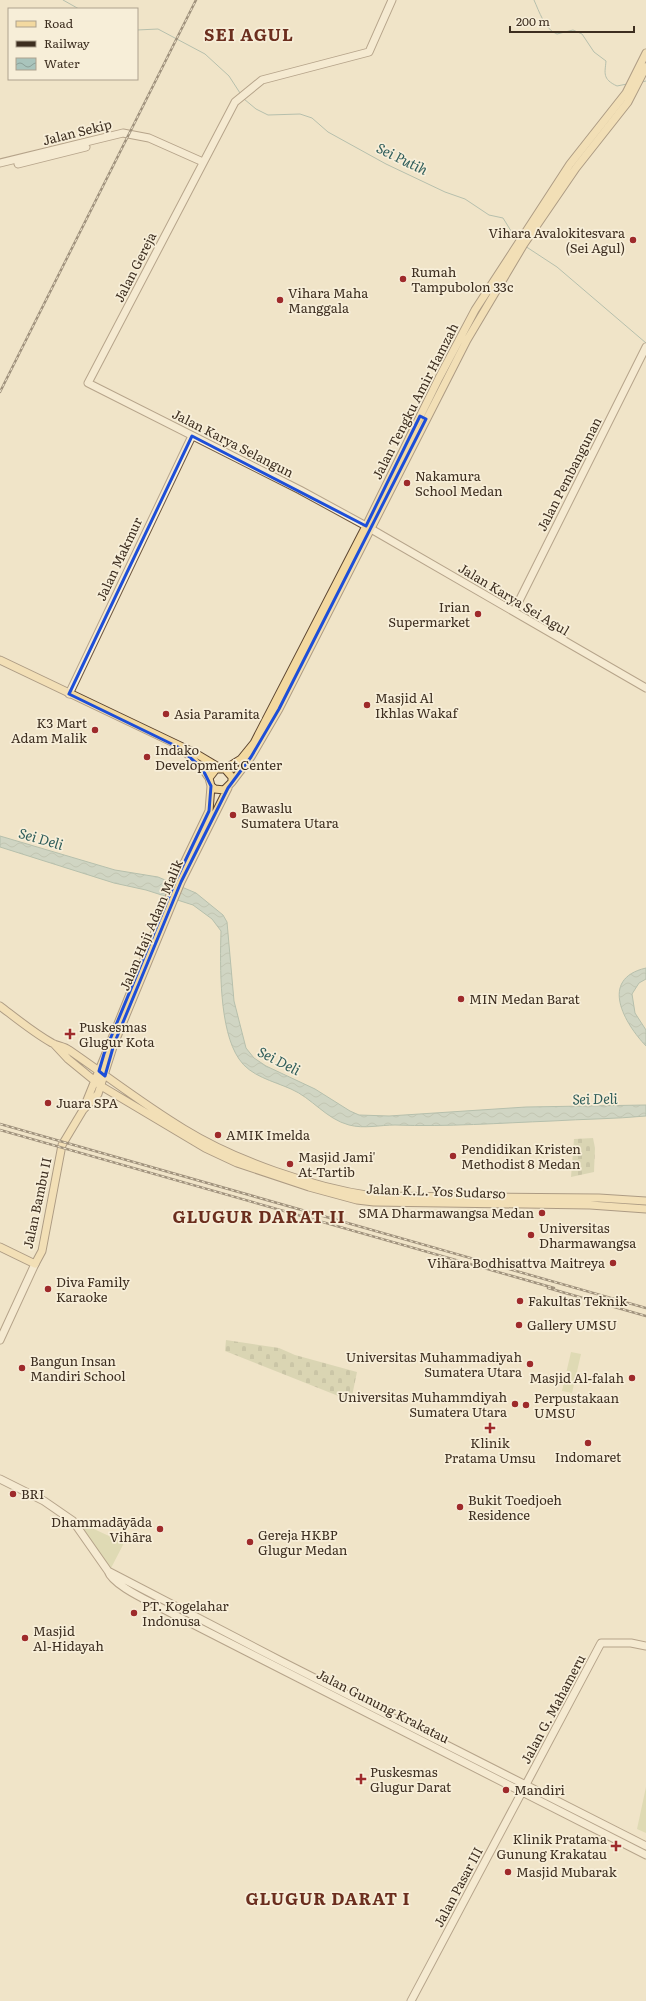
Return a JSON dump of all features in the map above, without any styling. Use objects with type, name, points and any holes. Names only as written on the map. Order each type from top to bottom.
[{"type":"main road","name":"Jalan Tengku Amir Hamzah","points":[[230,785],[245,767],[262,739],[442,379],[518,248],[573,166],[628,102],[646,53]]},
{"type":"main road","name":"Jalan Tengku Amir Hamzah","points":[[638,76],[646,67]]},
{"type":"main road","name":"Jalan Tengku Amir Hamzah","points":[[222,768],[241,759],[250,749],[312,638]]},
{"type":"main road","points":[[0,660],[178,747],[203,757],[229,772],[230,785],[219,791],[211,786],[209,778],[197,763],[178,747]]},
{"type":"main road","points":[[209,778],[213,771],[222,768]]},
{"type":"main road","name":"Jalan Haji Adam Malik","points":[[179,881],[230,785]]},
{"type":"main road","name":"Jalan Haji Adam Malik","points":[[102,1074],[169,903],[209,811],[211,786]]},
{"type":"main road","points":[[0,1006],[54,1044]]},
{"type":"main road","name":"Jalan K.L. Yos Sudarso","points":[[54,1044],[67,1048],[157,1112],[215,1146],[268,1168],[324,1186],[372,1196],[567,1198],[646,1201]]},
{"type":"main road","name":"Jalan K.L. Yos Sudarso","points":[[54,1044],[68,1060],[98,1084],[119,1098],[206,1148],[237,1163],[341,1196],[374,1202],[646,1209]]},
{"type":"main road","name":"Jalan Bambu II","points":[[83,1110],[86,1101],[98,1084],[102,1074]]},
{"type":"main road","name":"Jalan Bambu II","points":[[35,1264],[42,1251],[62,1145],[83,1110],[98,1094],[98,1084]]},
{"type":"main road","points":[[98,1094],[104,1093],[119,1098]]},
{"type":"main road","points":[[538,1198],[538,1206]]},
{"type":"main road","points":[[0,1247],[35,1264]]},
{"type":"street","name":"Jalan Gereja","points":[[88,383],[230,108],[245,92],[262,80],[369,52],[392,0]]},
{"type":"street","name":"Jalan Sekip","points":[[0,163],[122,134],[149,138],[202,164]]},
{"type":"street","name":"Jalan Sekip","points":[[0,168],[40,159],[117,138],[151,143],[202,164]]},
{"type":"street","name":"Jalan Pembangunan","points":[[514,611],[645,350]]},
{"type":"street","name":"Jalan Karya Selangun","points":[[88,383],[369,527]]},
{"type":"street","name":"Jalan Makmur","points":[[69,694],[192,436]]},
{"type":"street","name":"Jalan Karya Sei Agul","points":[[369,527],[646,688]]},
{"type":"street","name":"Jalan Bambu II","points":[[0,1340],[35,1264]]},
{"type":"street","points":[[0,1479],[44,1501],[73,1521],[110,1574]]},
{"type":"street","name":"Jalan Gunung Krakatau","points":[[110,1574],[646,1846]]},
{"type":"street","name":"Jalan Gunung Krakatau","points":[[110,1574],[165,1610],[451,1754],[522,1793],[646,1855]]},
{"type":"street","name":"Jalan G. Mahameru","points":[[526,1785],[601,1643],[631,1643],[646,1646]]},
{"type":"street","name":"Jalan Pasar III","points":[[411,2001],[526,1785]]},
{"type":"highlighted area","points":[[420,416],[426,419],[279,709],[251,757],[228,788],[181,882],[114,1044],[105,1076],[99,1071],[104,1054],[176,880],[209,811],[211,786],[202,768],[178,747],[69,694],[192,436],[366,526]]},
{"type":"green space","points":[[593,1138],[595,1148],[594,1172],[571,1177],[574,1139]]},
{"type":"green space","points":[[226,1340],[279,1348],[295,1355],[357,1372],[351,1401],[225,1351]]},
{"type":"green space","points":[[571,1352],[581,1354],[572,1393],[562,1391]]},
{"type":"green space","points":[[77,1523],[81,1523],[124,1543],[110,1570]]},
{"type":"green space","points":[[646,1787],[646,1833],[637,1829]]},
{"type":"water","points":[[0,836],[115,870],[158,877],[196,893],[223,915],[227,922],[234,1001],[246,1048],[254,1058],[266,1066],[315,1089],[359,1115],[389,1116],[526,1107],[646,1105],[646,1116],[454,1125],[395,1125],[360,1127],[341,1122],[333,1118],[299,1093],[249,1070],[239,1059],[232,1047],[224,1015],[221,979],[221,931],[212,919],[193,905],[146,890],[114,883],[0,847]]},
{"type":"water","points":[[646,968],[646,979],[639,983],[632,994],[635,1013],[646,1030],[646,1046],[630,1026],[624,1015],[620,1003],[619,992],[623,982],[631,974]]},
{"type":"waterway","name":"Sei Putih","points":[[63,0],[77,8]]},
{"type":"waterway","points":[[534,0],[549,29],[557,34],[573,30],[582,34],[594,52],[606,61],[605,69],[609,81],[617,86],[627,84]]},
{"type":"waterway","name":"Sei Putih","points":[[138,30],[158,29],[205,54],[229,76],[240,93]]},
{"type":"waterway","points":[[642,82],[646,81]]},
{"type":"waterway","name":"Sei Putih","points":[[244,99],[256,109],[268,115],[300,114],[312,118],[328,132],[386,164],[445,192],[465,199],[489,215],[503,218],[516,239]]},
{"type":"waterway","name":"Sei Putih","points":[[525,246],[557,267],[646,343]]},
{"type":"railway","points":[[0,392],[196,0]]},
{"type":"railway","points":[[0,1124],[646,1308]]},
{"type":"railway","points":[[0,1130],[554,1288]]},
{"type":"railway","points":[[548,1288],[646,1316]]},
{"type":"place","name":"Vihara Avalokitesvara (Sei Agul)","points":[[633,240]]},
{"type":"place","name":"Rumah Tampubolon 33c","points":[[403,279]]},
{"type":"place","name":"Vihara Maha Manggala","points":[[280,300]]},
{"type":"place","name":"Nakamura School Medan","points":[[407,483]]},
{"type":"place","name":"Irian Supermarket","points":[[478,614]]},
{"type":"place","name":"Masjid Al Ikhlas Wakaf","points":[[367,705]]},
{"type":"place","name":"Asia Paramita","points":[[166,714]]},
{"type":"place","name":"K3 Mart Adam Malik","points":[[95,730]]},
{"type":"place","name":"Indako Development Center","points":[[147,757]]},
{"type":"place","name":"Bawaslu Sumatera Utara","points":[[233,815]]},
{"type":"place","name":"MIN Medan Barat","points":[[461,999]]},
{"type":"place","name":"Puskesmas Glugur Kota","points":[[70,1034]]},
{"type":"place","name":"Juara SPA","points":[[48,1103]]},
{"type":"place","name":"AMIK Imelda","points":[[218,1135]]},
{"type":"place","name":"Pendidikan Kristen Methodist 8 Medan","points":[[453,1156]]},
{"type":"place","name":"Masjid Jami' At-Tartib","points":[[290,1164]]},
{"type":"place","name":"SMA Dharmawangsa Medan","points":[[542,1213]]},
{"type":"place","name":"Universitas Dharmawangsa","points":[[531,1235]]},
{"type":"place","name":"Vihara Bodhisattva Maitreya","points":[[613,1263]]},
{"type":"place","name":"Diva Family Karaoke","points":[[48,1289]]},
{"type":"place","name":"Fakultas Teknik","points":[[520,1301]]},
{"type":"place","name":"Gallery UMSU","points":[[519,1325]]},
{"type":"place","name":"Universitas Muhammadiyah Sumatera Utara","points":[[530,1364]]},
{"type":"place","name":"Bangun Insan Mandiri School","points":[[22,1368]]},
{"type":"place","name":"Masjid Al-falah","points":[[632,1378]]},
{"type":"place","name":"Universitas Muhammdiyah Sumatera Utara","points":[[515,1404]]},
{"type":"place","name":"Perpustakaan UMSU","points":[[526,1405]]},
{"type":"place","name":"Klinik Pratama Umsu","points":[[490,1428]]},
{"type":"place","name":"Indomaret","points":[[588,1443]]},
{"type":"place","name":"BRI","points":[[13,1494]]},
{"type":"place","name":"Bukit Toedjoeh Residence","points":[[460,1507]]},
{"type":"place","name":"Dhammadāyāda Vihāra","points":[[160,1529]]},
{"type":"place","name":"Gereja HKBP Glugur Medan","points":[[250,1542]]},
{"type":"place","name":"PT. Kogelahar Indonusa","points":[[134,1613]]},
{"type":"place","name":"Masjid Al-Hidayah","points":[[25,1638]]},
{"type":"place","name":"Puskesmas Glugur Darat","points":[[361,1779]]},
{"type":"place","name":"Mandiri","points":[[506,1790]]},
{"type":"place","name":"Klinik Pratama Gunung Krakatau","points":[[616,1846]]},
{"type":"place","name":"Masjid Mubarak","points":[[508,1872]]},
{"type":"district","name":"SEI AGUL","points":[[249,35]]},
{"type":"district","name":"GLUGUR DARAT II","points":[[259,1217]]},
{"type":"district","name":"GLUGUR DARAT I","points":[[328,1899]]},
{"type":"water label","name":"Sei Deli","points":[[41,839]]},
{"type":"water label","name":"Sei Deli","points":[[279,1061]]},
{"type":"water label","name":"Sei Deli","points":[[595,1099]]}]
